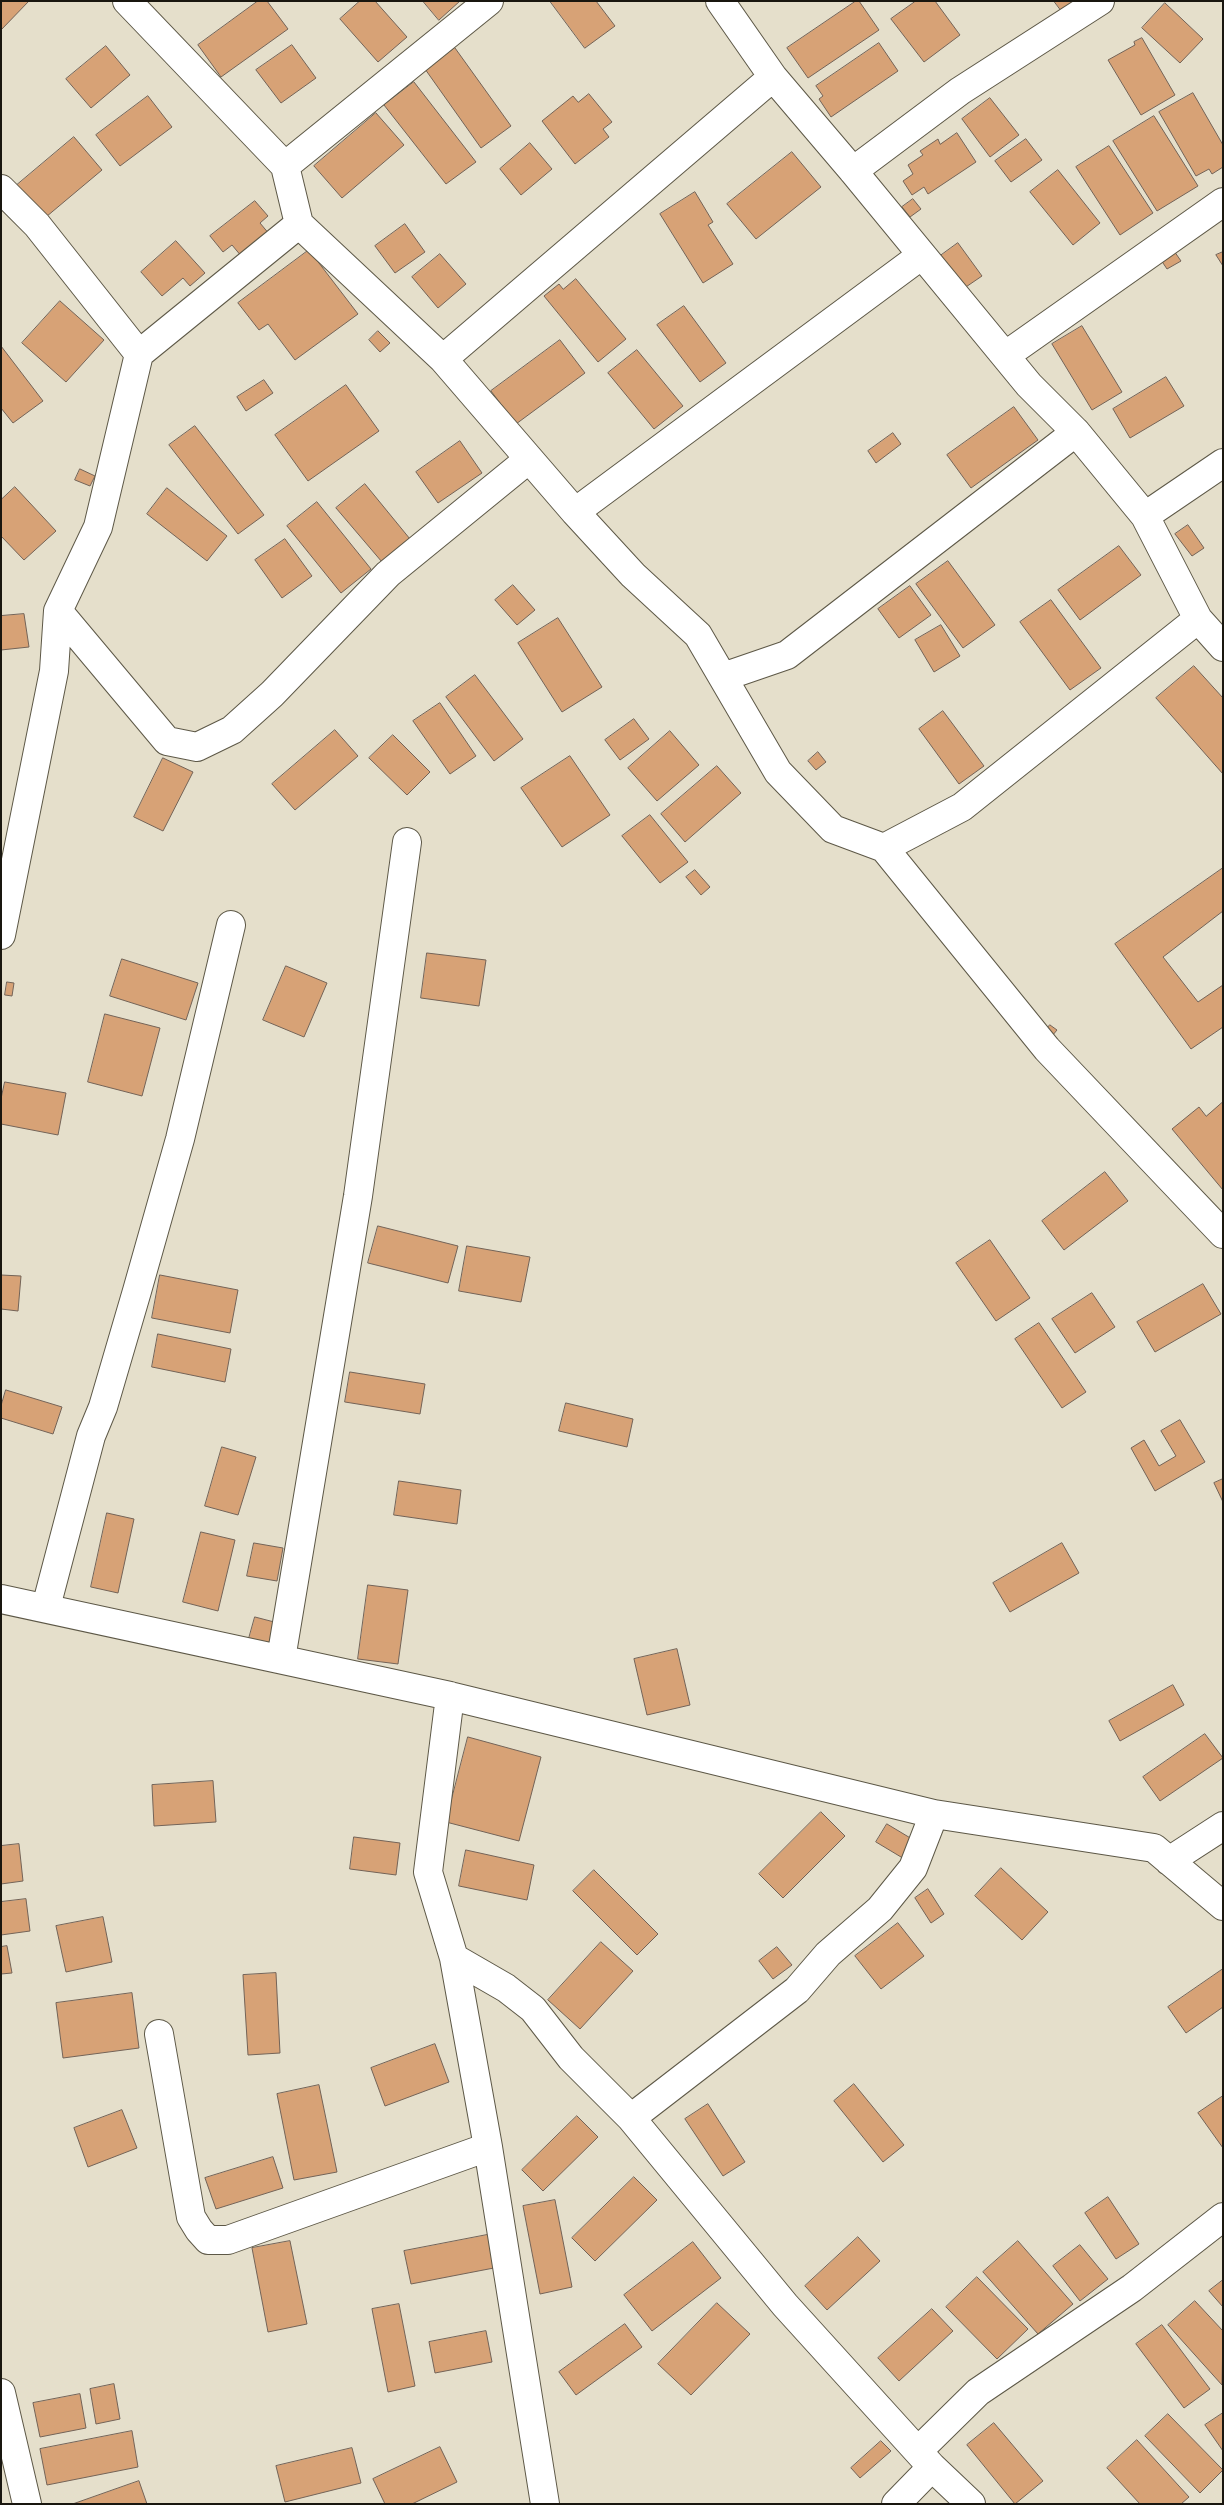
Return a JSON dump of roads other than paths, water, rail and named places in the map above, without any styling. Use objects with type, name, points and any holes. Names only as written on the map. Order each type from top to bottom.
[{"type":"street","points":[[127,1],[286,166],[299,224],[442,359],[574,512],[633,575],[698,635],[778,772],[833,829],[884,848],[1047,1049],[1223,1234]]},
{"type":"street","points":[[286,166],[489,1]]},
{"type":"street","points":[[720,1],[772,77],[853,170],[1029,385],[1076,432],[1145,516],[1198,619],[1223,647]]},
{"type":"street","points":[[853,170],[960,91],[1100,1]]},
{"type":"street","points":[[442,359],[772,77]]},
{"type":"street","points":[[1,189],[36,225],[140,354]]},
{"type":"street","points":[[1006,355],[1223,202]]},
{"type":"street","points":[[1,935],[54,670],[58,611],[98,527],[140,354],[299,224]]},
{"type":"street","points":[[574,512],[922,256]]},
{"type":"street","points":[[723,677],[787,655],[1076,432]]},
{"type":"street","points":[[58,611],[167,742],[197,746],[232,730],[272,694],[388,574],[529,459]]},
{"type":"street","points":[[1145,516],[1223,463]]},
{"type":"street","points":[[884,848],[962,807],[1198,619]]},
{"type":"street","points":[[281,1659],[356,1206],[407,842]]},
{"type":"street","points":[[46,1608],[91,1436],[105,1398],[180,1139],[231,925]]},
{"type":"street","points":[[1,1599],[450,1696],[934,1814],[1154,1848],[1223,1906]]},
{"type":"street","points":[[450,1696],[428,1872],[454,1958],[488,2146],[545,2504]]},
{"type":"street","points":[[631,2118],[797,1990],[828,1954],[880,1909],[914,1868],[934,1814]]},
{"type":"street","points":[[1169,1861],[1223,1826]]},
{"type":"street","points":[[454,1958],[506,1988],[533,2009],[571,2058],[631,2118],[785,2305],[925,2459],[971,2504]]},
{"type":"street","points":[[159,2034],[191,2217],[208,2240],[228,2240],[488,2146]]},
{"type":"street","points":[[896,2504],[925,2459],[978,2392],[1132,2288],[1223,2217]]},
{"type":"street","points":[[1,2394],[27,2504]]}]
